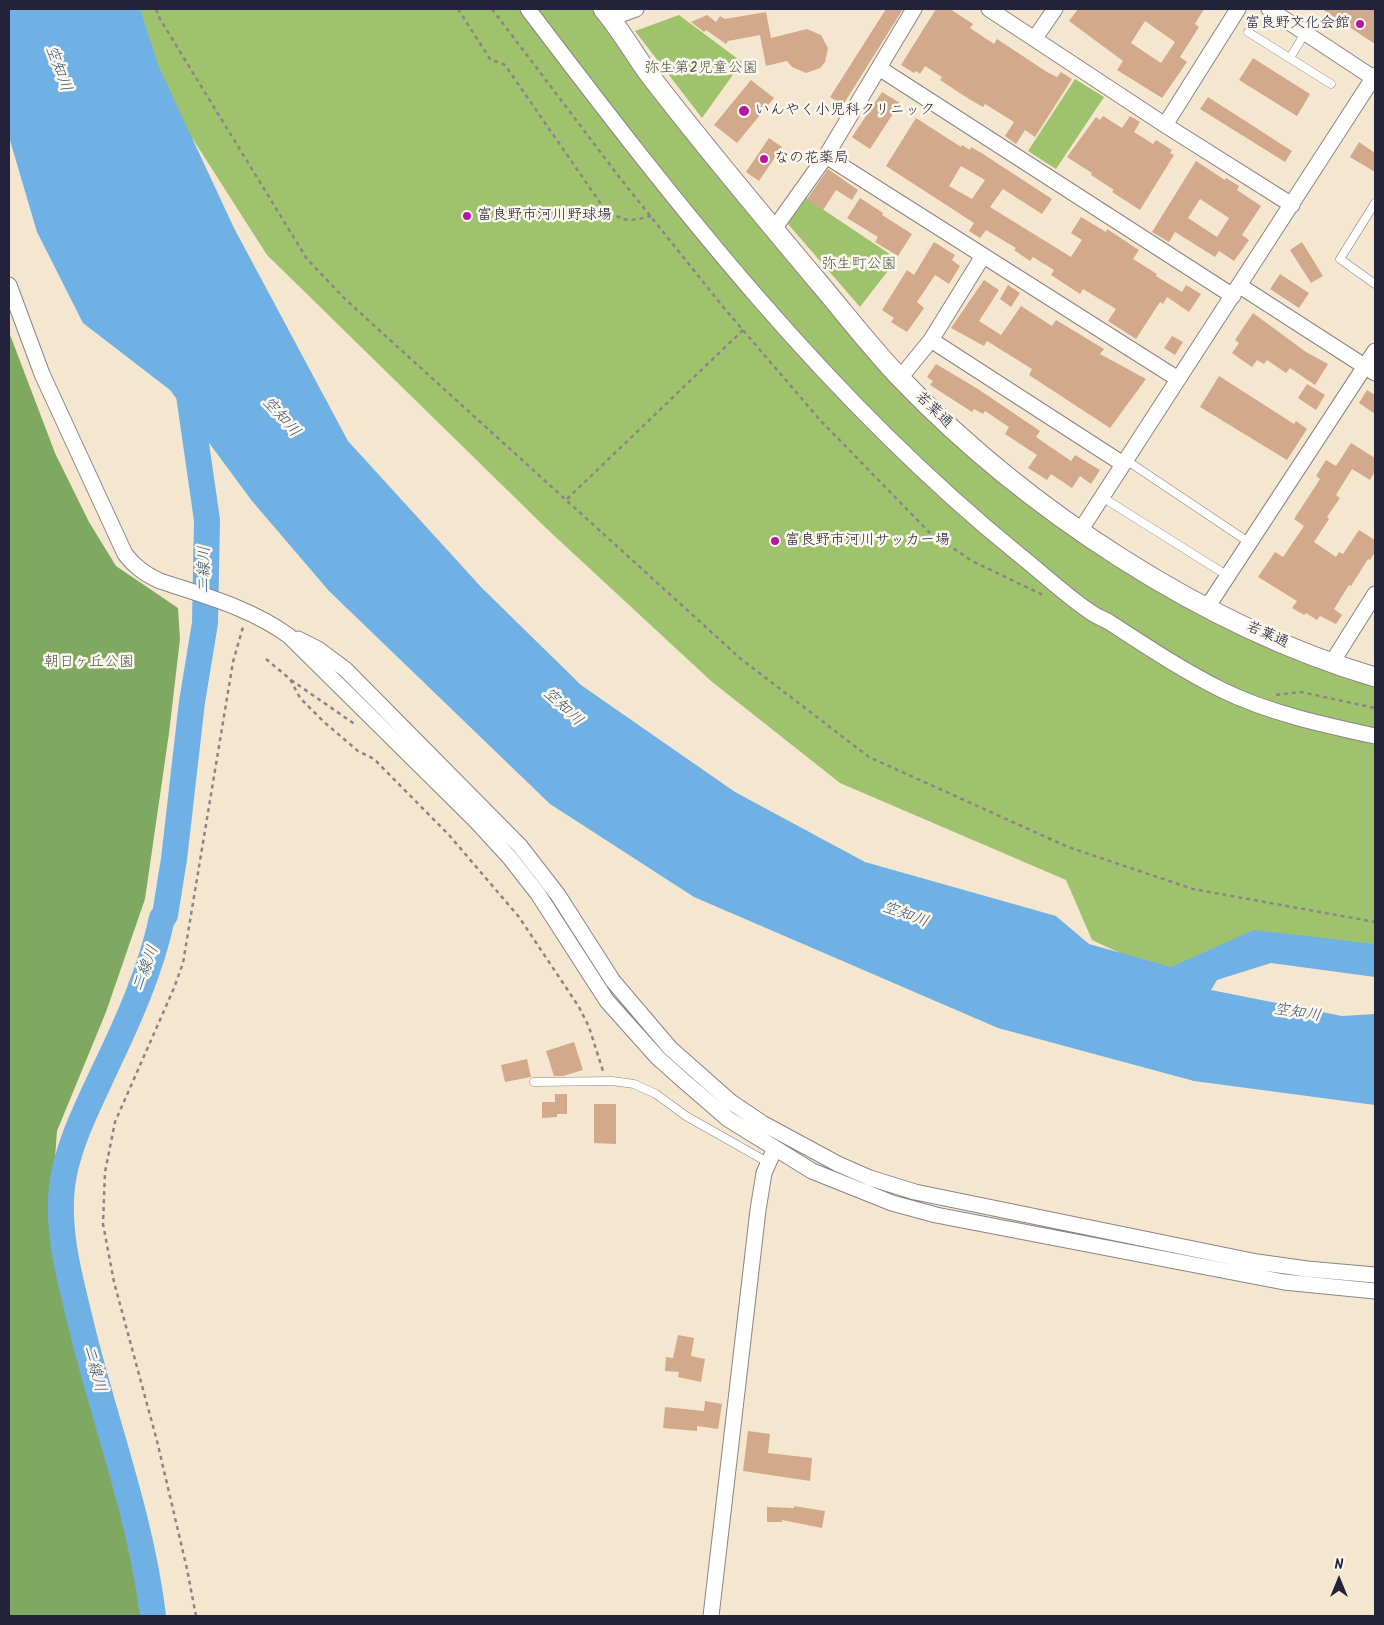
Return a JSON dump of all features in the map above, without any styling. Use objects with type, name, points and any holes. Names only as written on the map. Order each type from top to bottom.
[{"type":"street","points":[[528,9],[694,222],[793,336],[894,446],[981,525],[1089,612],[1163,658],[1224,691],[1265,707],[1329,726],[1375,736]]},
{"type":"street","points":[[607,14],[636,9]]},
{"type":"street","points":[[774,229],[826,156],[914,9]]},
{"type":"street","points":[[989,9],[1164,125],[1292,205]]},
{"type":"street","points":[[1035,38],[1055,9]]},
{"type":"street","points":[[1164,125],[1238,9]]},
{"type":"street","points":[[1080,531],[1375,77],[1269,9]]},
{"type":"street","name":"若葉通","points":[[607,14],[648,72],[774,229],[900,378],[956,433],[1021,487],[1080,531],[1206,609],[1331,664],[1375,677]]},
{"type":"street","points":[[879,68],[1237,291],[1370,370]]},
{"type":"street","points":[[826,156],[1178,379]]},
{"type":"street","points":[[900,378],[930,340],[983,256]]},
{"type":"street","points":[[9,285],[42,374],[125,554],[146,575],[248,612],[270,622],[289,636],[476,821],[510,858],[538,894],[607,1001],[633,1031],[672,1070],[728,1119],[812,1171],[892,1203],[936,1214],[1284,1282],[1375,1291]]},
{"type":"street","points":[[930,340],[1125,462]]},
{"type":"street","points":[[1206,609],[1370,370],[1375,351]]},
{"type":"street","points":[[1331,664],[1375,594]]},
{"type":"street","points":[[289,636],[318,649],[345,669],[502,826],[540,870],[613,981],[638,1012],[696,1072],[731,1102],[762,1123],[805,1148],[870,1178],[942,1199],[1257,1262],[1375,1275]]},
{"type":"street","points":[[711,1616],[758,1210],[764,1173],[775,1148]]},
{"type":"lane","points":[[1248,32],[1331,84]]},
{"type":"lane","points":[[1290,58],[1305,33]]},
{"type":"lane","points":[[1375,202],[1340,259],[1375,284]]},
{"type":"lane","points":[[1125,462],[1250,543]]},
{"type":"lane","points":[[1102,497],[1228,576]]},
{"type":"lane","points":[[534,1082],[634,1084],[656,1094],[686,1116],[769,1163]]},
{"type":"path","points":[[156,9],[160,19],[307,259],[345,299],[741,659],[869,757],[1068,847],[1193,889],[1375,922]]},
{"type":"path","points":[[458,9],[490,59],[505,65],[601,204],[620,220],[634,221],[651,216]]},
{"type":"path","points":[[492,9],[651,216],[743,330],[820,420],[929,532],[972,561],[1047,597]]},
{"type":"path","points":[[567,499],[743,330]]},
{"type":"path","points":[[196,1616],[157,1441],[106,1250],[105,1172],[115,1122],[174,988],[183,963],[233,662],[248,612]]},
{"type":"path","points":[[266,659],[290,679],[358,726]]},
{"type":"path","points":[[290,679],[300,698],[324,722],[358,751],[374,759],[449,835],[519,917],[579,1007],[588,1027],[606,1082]]},
{"type":"path","points":[[1265,707],[1275,695],[1301,692],[1375,708]]},
{"type":"green space","points":[[122,9],[603,9],[648,72],[956,433],[1206,609],[1375,677],[1375,953],[1258,943],[1174,978],[1092,940],[1066,880],[840,783],[711,681],[547,529],[267,255],[148,69]]},
{"type":"green space","name":"弥生第2児童公園","points":[[679,15],[742,62],[702,118],[635,31]]},
{"type":"green space","points":[[1075,79],[1104,97],[1056,169],[1028,151]]},
{"type":"green space","name":"弥生町公園","points":[[806,198],[897,259],[860,307],[788,224]]},
{"type":"green space","name":"朝日ヶ丘公園","points":[[9,332],[55,453],[89,522],[116,566],[178,608],[180,639],[169,733],[145,899],[106,1012],[57,1131],[50,1224],[123,1520],[142,1616],[9,1616]]},
{"type":"water","name":"空知川","points":[[9,9],[140,9],[159,67],[234,228],[348,441],[482,588],[581,685],[735,792],[865,862],[1056,916],[1089,944],[1171,967],[1254,930],[1375,944],[1375,977],[1271,963],[1217,980],[1211,990],[1342,1016],[1375,1014],[1375,1105],[1194,1081],[998,1028],[694,897],[550,804],[329,591],[252,501],[170,390],[83,323],[37,232],[9,137]]},
{"type":"building","points":[[886,9],[903,9],[843,105],[830,97]]},
{"type":"building","points":[[936,9],[950,9],[973,24],[970,28],[994,44],[997,39],[1047,72],[1057,77],[1061,72],[1072,79],[1035,137],[1025,130],[1016,144],[1005,136],[1014,122],[985,104],[983,107],[969,99],[940,80],[942,77],[925,66],[920,74],[916,71],[914,73],[901,65]]},
{"type":"building","points":[[1078,9],[1204,9],[1195,24],[1199,27],[1180,57],[1187,62],[1162,98],[1117,70],[1123,61],[1069,21]],"holes":[[[1145,21],[1175,42],[1161,63],[1131,43]]]},
{"type":"building","name":"富良野文化会館","points":[[1322,9],[1375,9],[1375,44]]},
{"type":"building","points":[[766,12],[771,38],[807,29],[821,35],[828,48],[825,62],[820,68],[806,73],[792,67],[787,61],[766,66],[760,35],[728,41],[726,44],[706,30],[704,32],[691,22],[707,15],[716,22],[720,16],[725,19]]},
{"type":"building","points":[[1253,58],[1310,94],[1297,116],[1239,80]]},
{"type":"building","name":"いんやく小児科クリニック","points":[[751,80],[774,98],[737,143],[714,125]]},
{"type":"building","points":[[882,92],[900,103],[870,149],[852,137]]},
{"type":"building","points":[[1208,97],[1292,151],[1285,162],[1200,109]]},
{"type":"building","points":[[1103,116],[1122,128],[1130,116],[1140,122],[1134,132],[1153,144],[1156,140],[1172,150],[1170,153],[1174,155],[1140,210],[1112,192],[1114,190],[1067,157],[1096,117],[1100,120]]},
{"type":"building","points":[[916,118],[961,147],[962,145],[970,150],[971,147],[983,154],[1052,199],[1042,214],[1003,189],[990,207],[1071,257],[1082,240],[1071,233],[1081,217],[1106,232],[1107,229],[1139,250],[1133,259],[1157,274],[1156,276],[1182,292],[1186,285],[1201,294],[1189,312],[1167,297],[1163,304],[1160,302],[1136,339],[1108,321],[1116,309],[1083,289],[1080,294],[1051,275],[1054,270],[1033,257],[1030,261],[1014,250],[1016,248],[986,230],[980,238],[969,231],[974,223],[886,166]],"holes":[[[961,166],[985,180],[972,199],[949,186]]]},
{"type":"building","name":"なの花薬局","points":[[769,138],[782,147],[759,181],[746,172]]},
{"type":"building","points":[[1359,142],[1375,153],[1375,172],[1350,157]]},
{"type":"building","points":[[1196,161],[1225,180],[1226,178],[1239,186],[1237,190],[1261,206],[1242,235],[1249,240],[1234,261],[1219,251],[1215,257],[1175,232],[1169,242],[1152,232]],"holes":[[[1200,199],[1229,218],[1217,237],[1188,218]]]},
{"type":"building","points":[[828,169],[858,190],[852,200],[836,190],[823,210],[807,199]]},
{"type":"building","points":[[860,198],[912,234],[898,256],[875,242],[878,237],[847,218]]},
{"type":"building","points":[[934,242],[955,255],[952,260],[960,266],[949,284],[935,275],[917,302],[924,308],[907,332],[891,322],[894,318],[882,310],[907,270],[914,275]]},
{"type":"building","points":[[1302,242],[1323,276],[1311,283],[1290,250]]},
{"type":"building","points":[[1280,274],[1309,293],[1299,308],[1270,289]]},
{"type":"building","points":[[984,280],[999,290],[979,321],[1001,335],[1021,306],[1052,326],[1056,320],[1104,349],[1100,354],[1146,379],[1110,428],[1029,375],[1032,369],[987,341],[984,346],[951,328]]},
{"type":"building","points":[[1008,285],[1020,293],[1011,307],[1000,299]]},
{"type":"building","points":[[1253,313],[1306,352],[1328,364],[1315,385],[1290,368],[1286,373],[1267,360],[1264,364],[1257,360],[1252,367],[1232,353],[1239,343],[1235,340]]},
{"type":"building","points":[[1172,336],[1183,342],[1175,355],[1164,348]]},
{"type":"building","points":[[936,364],[978,389],[1040,431],[1036,437],[1071,461],[1075,455],[1100,470],[1091,484],[1080,476],[1072,488],[1051,474],[1047,480],[1028,468],[1037,455],[1005,434],[1009,427],[985,411],[983,414],[974,409],[972,412],[930,385],[933,381],[927,377]]},
{"type":"building","points":[[1219,376],[1294,424],[1296,421],[1307,429],[1287,460],[1200,407]]},
{"type":"building","points":[[1307,384],[1325,395],[1316,410],[1298,398]]},
{"type":"building","points":[[1367,390],[1375,395],[1375,414],[1359,403]]},
{"type":"building","points":[[1351,443],[1375,458],[1375,471],[1370,480],[1352,469],[1336,495],[1340,498],[1327,517],[1329,519],[1314,542],[1336,557],[1339,552],[1343,554],[1359,530],[1375,540],[1375,552],[1370,560],[1368,559],[1351,586],[1349,585],[1334,609],[1342,615],[1336,624],[1320,616],[1317,620],[1306,613],[1304,615],[1292,608],[1297,601],[1258,577],[1275,552],[1283,557],[1304,526],[1294,519],[1320,479],[1316,476],[1326,460],[1336,466]]},
{"type":"building","points":[[574,1042],[583,1070],[563,1076],[554,1076],[546,1051]]},
{"type":"building","points":[[527,1059],[531,1077],[505,1082],[501,1065]]},
{"type":"building","points":[[555,1094],[567,1094],[567,1114],[557,1114],[557,1117],[542,1118],[542,1102],[555,1102]]},
{"type":"building","points":[[594,1104],[616,1104],[616,1144],[594,1143]]},
{"type":"building","points":[[678,1335],[694,1338],[691,1356],[705,1359],[701,1382],[678,1377],[679,1372],[665,1371],[666,1357],[673,1358]]},
{"type":"building","points":[[705,1401],[722,1404],[718,1429],[697,1426],[697,1431],[663,1428],[665,1407],[704,1411]]},
{"type":"building","points":[[748,1431],[770,1434],[768,1453],[812,1458],[810,1481],[743,1471]]},
{"type":"building","points":[[794,1506],[825,1511],[822,1528],[782,1520],[782,1522],[767,1522],[767,1507],[794,1508]]},
{"type":"waterway","name":"二線川","points":[[153,1616],[140,1541],[131,1504],[89,1357],[72,1287],[65,1253],[61,1203],[62,1186],[73,1141],[130,1014],[152,957],[162,918],[165,915],[174,859],[192,702],[205,623],[207,520],[188,388]]},
{"type":"place","name":"富良野文化会館","points":[[1360,24]]},
{"type":"place","name":"いんやく小児科クリニック","points":[[744,111]]},
{"type":"place","name":"なの花薬局","points":[[764,159]]},
{"type":"place","name":"富良野市河川野球場","points":[[467,216]]},
{"type":"place","name":"富良野市河川サッカー場","points":[[775,541]]}]
